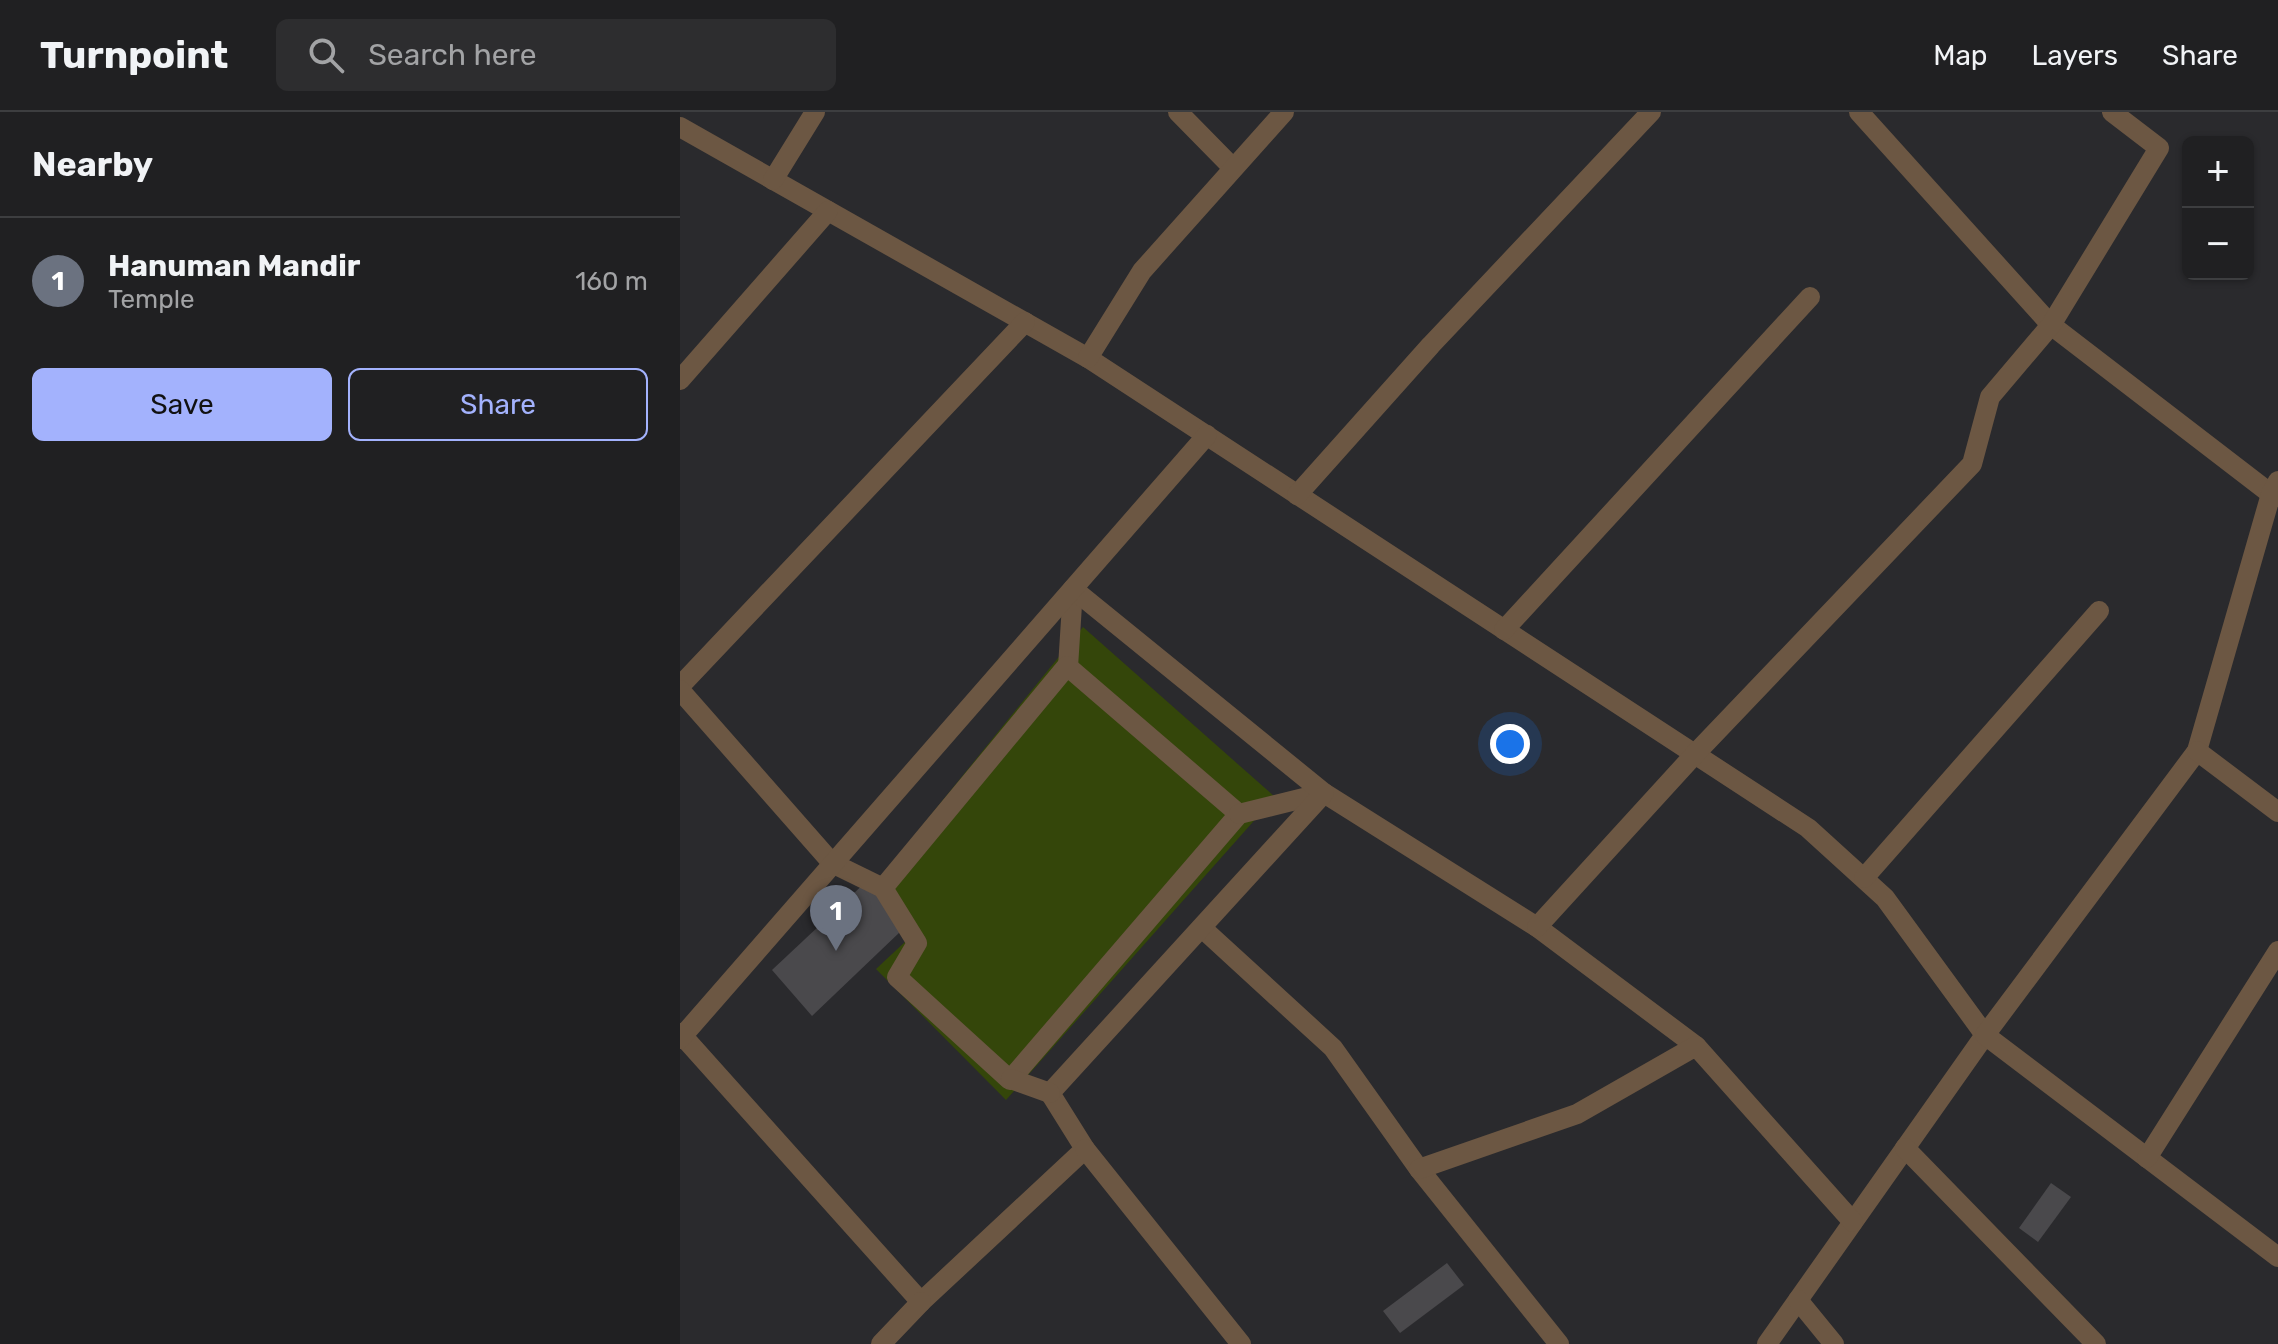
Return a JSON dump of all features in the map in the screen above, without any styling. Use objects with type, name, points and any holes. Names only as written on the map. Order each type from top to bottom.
[{"type":"street","points":[[773,180],[815,112]]},
{"type":"street","points":[[1178,112],[1233,168]]},
{"type":"street","points":[[1088,358],[1142,271],[1284,112]]},
{"type":"street","points":[[1297,495],[1431,345],[1651,112]]},
{"type":"street","points":[[1767,1344],[1985,1035],[2197,751],[2276,491],[2051,325],[1859,112]]},
{"type":"street","points":[[1537,927],[1695,754],[1972,464],[1990,397],[2051,325],[2159,148],[2112,112]]},
{"type":"street","points":[[680,127],[1088,358],[1808,828],[1885,898],[1985,1035],[2278,1257]]},
{"type":"street","points":[[680,380],[828,211]]},
{"type":"street","points":[[1504,630],[1810,297]]},
{"type":"street","points":[[1025,322],[680,688],[832,863],[883,888],[917,943],[897,977],[1011,1079],[1050,1093],[1085,1149],[1241,1344]]},
{"type":"street","points":[[921,1302],[681,1036],[1207,435]]},
{"type":"street","points":[[883,888],[1068,667],[1073,589]]},
{"type":"street","points":[[1073,589],[1324,793],[1537,927],[1696,1046],[1853,1222]]},
{"type":"street","points":[[1864,878],[2099,611]]},
{"type":"street","points":[[1068,667],[1239,814]]},
{"type":"street","points":[[2197,751],[2278,812]]},
{"type":"street","points":[[1011,1079],[1239,814],[1324,793]]},
{"type":"street","points":[[1050,1093],[1324,793]]},
{"type":"street","points":[[1202,928],[1333,1048],[1419,1169],[1559,1344]]},
{"type":"street","points":[[2147,1158],[2278,951]]},
{"type":"street","points":[[1419,1169],[1577,1114],[1696,1046]]},
{"type":"street","points":[[1905,1148],[2096,1344]]},
{"type":"street","points":[[881,1344],[921,1302],[1085,1149]]},
{"type":"street","points":[[1798,1300],[1834,1344]]},
{"type":"green space","points":[[1083,627],[1275,797],[1006,1100],[876,969],[907,940],[879,879]]},
{"type":"building","points":[[868,880],[901,931],[812,1016],[772,970]]},
{"type":"building","points":[[2051,1183],[2071,1197],[2038,1242],[2019,1228]]},
{"type":"building","points":[[1447,1263],[1464,1285],[1400,1333],[1383,1311]]},
{"type":"place","name":"Hanuman Mandir","points":[[836,951]]}]
